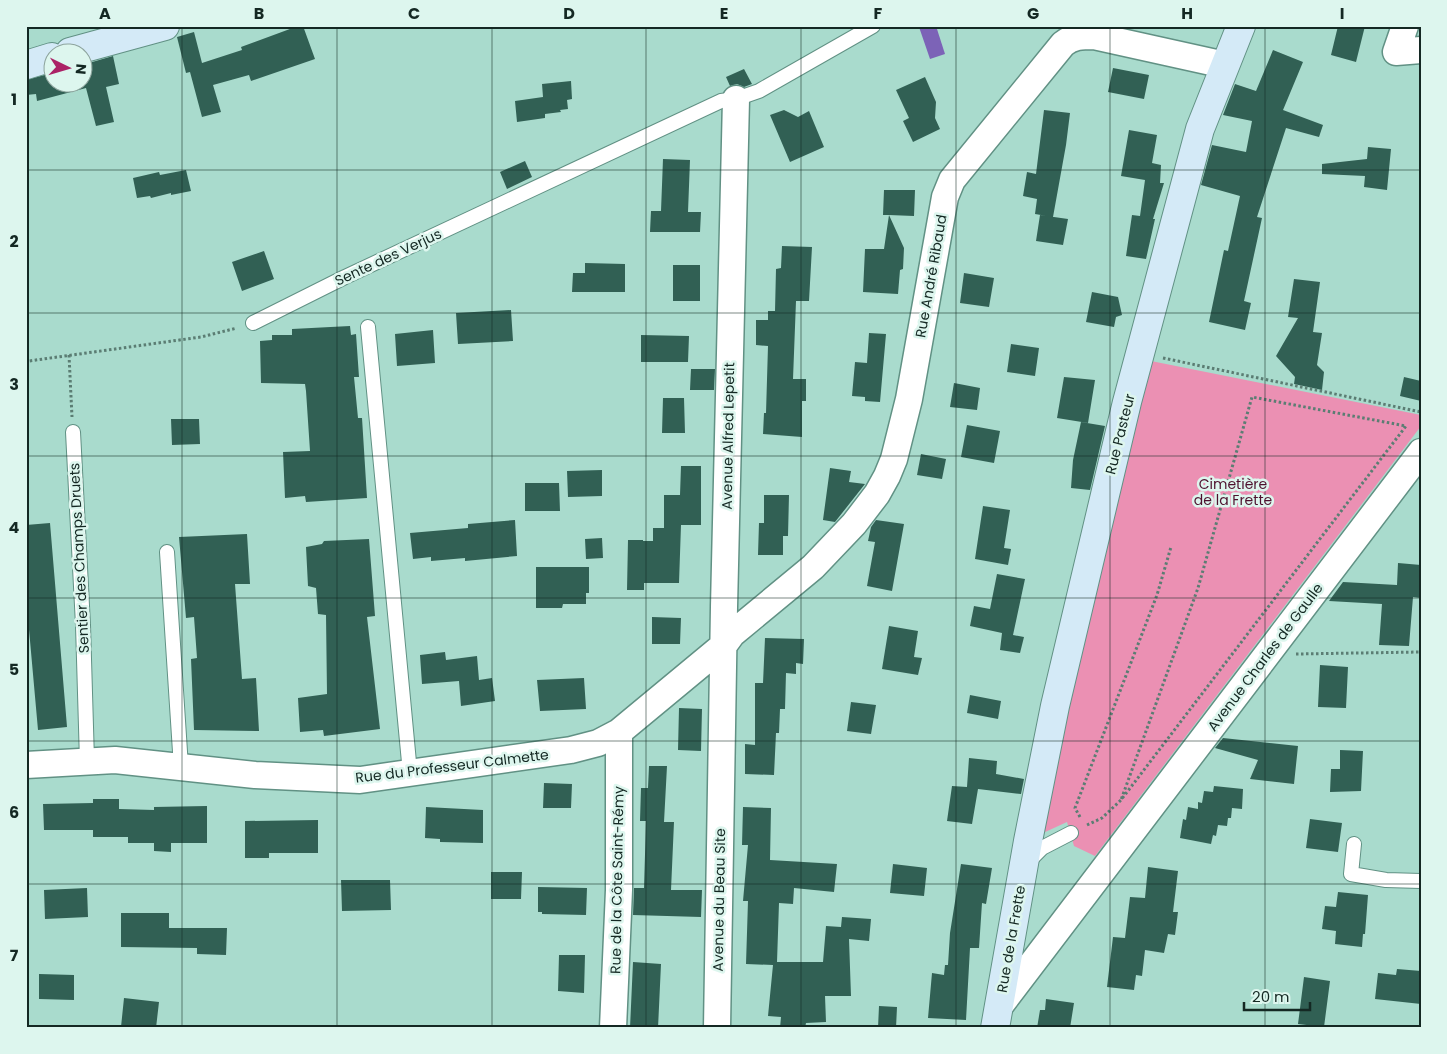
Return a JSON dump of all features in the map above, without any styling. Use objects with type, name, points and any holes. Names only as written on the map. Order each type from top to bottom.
[{"type":"street","points":[[92,46],[165,26]]},
{"type":"street","name":"Rue Pasteur","points":[[1026,858],[1055,706],[1125,411],[1200,129],[1242,26]]},
{"type":"street","points":[[1404,26],[1396,52],[1421,50]]},
{"type":"street","name":"Rue André Ribaud","points":[[724,645],[732,634],[813,567],[854,524],[881,488],[894,460],[909,399],[945,197],[952,180],[1063,44],[1071,38],[1094,36],[1225,66]]},
{"type":"street","points":[[26,64],[42,60]]},
{"type":"street","name":"Avenue Alfred Lepetit","points":[[722,773],[736,99]]},
{"type":"street","name":"Avenue Charles de Gaulle","points":[[997,1017],[1110,862],[1421,452]]},
{"type":"street","name":"Rue du Professeur Calmette","points":[[26,765],[115,760],[255,775],[360,780],[571,750],[598,743],[618,732],[724,645]]},
{"type":"street","name":"Rue de la Côte Saint-Rémy","points":[[613,1028],[619,890],[618,732]]},
{"type":"street","name":"Avenue du Beau Site","points":[[717,1028],[722,773]]},
{"type":"street","name":"Rue de la Frette","points":[[997,1017],[1026,858]]},
{"type":"lane","name":"Sente des Verjus","points":[[253,323],[345,277],[712,105],[759,91],[873,26]]},
{"type":"lane","points":[[368,327],[410,773]]},
{"type":"lane","name":"Sentier des Champs Druets","points":[[73,432],[83,625],[87,761]]},
{"type":"lane","points":[[167,552],[181,767]]},
{"type":"lane","points":[[1026,858],[1071,833]]},
{"type":"lane","points":[[1354,844],[1351,874],[1386,880],[1421,881]]},
{"type":"path","points":[[26,364],[29,361],[201,337],[253,323]]},
{"type":"path","points":[[1141,353],[1421,412]]},
{"type":"path","points":[[69,355],[73,432]]},
{"type":"path","points":[[1121,800],[1198,588],[1252,397],[1406,426],[1121,800],[1102,818],[1085,826],[1075,808],[1157,595],[1170,547]]},
{"type":"path","points":[[1292,654],[1421,652]]},
{"type":"green space","name":"Cimetière de la Frette","points":[[1151,361],[1421,415],[1421,426],[1095,856],[1074,846],[1067,822],[1043,833],[1060,734]]},
{"type":"shaded area","points":[[936,26],[945,54],[930,59],[919,27]]},
{"type":"building","points":[[298,26],[303,26],[315,59],[251,81],[249,75],[213,85],[221,112],[202,117],[190,72],[186,73],[177,37],[194,32],[202,63],[242,50],[241,47]]},
{"type":"building","points":[[1338,26],[1365,26],[1356,62],[1331,55]]},
{"type":"building","points":[[1273,50],[1303,62],[1283,110],[1323,125],[1319,137],[1286,128],[1257,217],[1262,218],[1244,301],[1251,303],[1245,330],[1209,322],[1224,250],[1228,251],[1240,196],[1201,185],[1212,145],[1246,152],[1252,121],[1223,115],[1235,84],[1256,91]]},
{"type":"building","points":[[113,56],[119,84],[106,87],[114,122],[96,126],[87,92],[92,92],[92,62]]},
{"type":"building","points":[[1113,68],[1149,75],[1144,99],[1108,92]]},
{"type":"building","points":[[744,69],[752,84],[744,87],[737,84],[730,86],[726,77]]},
{"type":"building","points":[[42,76],[42,92],[71,92],[37,101],[36,94],[26,95],[26,80]]},
{"type":"building","points":[[925,77],[936,102],[935,118],[940,129],[913,142],[903,121],[909,118],[896,90]]},
{"type":"building","points":[[571,81],[572,99],[567,100],[568,109],[545,114],[545,118],[517,122],[515,101],[543,97],[542,84]]},
{"type":"building","points":[[784,110],[798,117],[809,111],[824,147],[790,162],[770,115]]},
{"type":"building","points":[[1044,110],[1070,113],[1053,217],[1035,214],[1037,199],[1023,196],[1027,172],[1036,174]]},
{"type":"building","points":[[1129,130],[1157,135],[1152,163],[1161,165],[1160,183],[1164,183],[1153,219],[1155,219],[1146,259],[1126,256],[1132,215],[1140,216],[1145,180],[1121,176]]},
{"type":"building","points":[[1368,147],[1391,149],[1387,190],[1364,187],[1365,176],[1322,174],[1322,164],[1367,159]]},
{"type":"building","points":[[663,159],[690,160],[688,212],[701,212],[700,232],[650,232],[651,211],[661,211]]},
{"type":"building","points":[[525,161],[532,177],[507,189],[500,172]]},
{"type":"building","points":[[186,170],[191,191],[151,198],[150,196],[137,198],[133,178],[159,172],[160,175]]},
{"type":"building","points":[[884,190],[915,190],[914,216],[883,215]]},
{"type":"building","points":[[889,215],[904,248],[903,269],[900,270],[898,294],[863,292],[865,249],[884,249]]},
{"type":"building","points":[[1040,215],[1068,219],[1063,245],[1036,241]]},
{"type":"building","points":[[782,246],[812,247],[809,301],[796,301],[793,379],[806,379],[806,401],[802,401],[802,437],[763,434],[764,413],[766,413],[768,346],[756,345],[756,320],[768,320],[768,311],[775,311],[776,269],[781,268]]},
{"type":"building","points":[[264,251],[274,279],[242,291],[232,262]]},
{"type":"building","points":[[585,263],[625,264],[625,292],[572,292],[573,273],[585,273]]},
{"type":"building","points":[[673,265],[700,265],[700,301],[673,301]]},
{"type":"building","points":[[964,273],[994,278],[989,307],[960,303]]},
{"type":"building","points":[[1294,279],[1320,282],[1313,332],[1322,333],[1317,365],[1324,372],[1322,390],[1294,384],[1295,377],[1276,356],[1298,318],[1288,317]]},
{"type":"building","points":[[1092,292],[1118,297],[1122,315],[1116,317],[1114,327],[1086,322]]},
{"type":"building","points":[[511,310],[513,341],[458,344],[456,313]]},
{"type":"building","points":[[350,326],[351,335],[356,334],[359,377],[354,377],[358,418],[362,418],[367,498],[306,502],[305,496],[285,498],[283,452],[310,451],[305,384],[261,383],[260,341],[272,340],[272,335],[292,335],[292,329]]},
{"type":"building","points":[[433,330],[435,363],[397,366],[395,334]]},
{"type":"building","points":[[869,333],[886,334],[880,402],[865,401],[865,397],[852,396],[855,362],[867,363]]},
{"type":"building","points":[[641,335],[689,336],[688,362],[641,362]]},
{"type":"building","points":[[1011,344],[1039,348],[1035,376],[1007,372]]},
{"type":"building","points":[[691,369],[715,369],[714,390],[690,390]]},
{"type":"building","points":[[1064,377],[1095,380],[1088,423],[1057,418]]},
{"type":"building","points":[[1404,377],[1421,381],[1421,401],[1400,396]]},
{"type":"building","points":[[954,383],[980,388],[977,410],[950,407]]},
{"type":"building","points":[[663,398],[684,398],[685,433],[662,433]]},
{"type":"building","points":[[171,419],[199,419],[200,444],[172,445]]},
{"type":"building","points":[[1081,422],[1105,426],[1090,490],[1071,488],[1073,460]]},
{"type":"building","points":[[967,425],[1000,431],[994,463],[961,457]]},
{"type":"building","points":[[921,454],[946,459],[942,479],[917,475]]},
{"type":"building","points":[[681,466],[701,466],[701,525],[681,525],[679,583],[644,583],[644,590],[627,590],[628,540],[653,541],[653,528],[664,528],[664,495],[680,495]]},
{"type":"building","points":[[830,468],[851,471],[849,482],[865,484],[835,522],[823,520]]},
{"type":"building","points":[[602,470],[602,496],[568,497],[567,471]]},
{"type":"building","points":[[525,483],[559,483],[560,511],[525,511]]},
{"type":"building","points":[[764,495],[789,495],[788,536],[783,536],[783,555],[758,555],[759,523],[764,523]]},
{"type":"building","points":[[983,506],[1010,510],[1004,548],[1011,549],[1008,565],[975,559]]},
{"type":"building","points":[[515,520],[517,556],[465,561],[465,558],[431,561],[431,557],[413,559],[410,533],[468,528],[468,524]]},
{"type":"building","points":[[876,520],[904,524],[892,591],[867,586],[875,542],[868,541],[871,527]]},
{"type":"building","points":[[50,523],[67,727],[38,730],[26,596],[26,525]]},
{"type":"building","points":[[247,534],[250,584],[235,584],[242,679],[256,678],[259,731],[194,730],[191,659],[197,658],[194,617],[186,618],[179,537]]},
{"type":"building","points":[[602,538],[603,558],[586,559],[585,539]]},
{"type":"building","points":[[369,539],[375,616],[367,617],[380,729],[324,736],[323,730],[300,732],[298,698],[327,694],[326,615],[318,614],[316,588],[308,586],[306,547],[322,544],[324,541]]},
{"type":"building","points":[[1398,563],[1421,565],[1421,598],[1413,597],[1409,646],[1379,645],[1382,604],[1329,601],[1343,582],[1397,585]]},
{"type":"building","points":[[536,567],[589,567],[589,593],[586,593],[586,604],[563,604],[562,608],[536,608]]},
{"type":"building","points":[[997,574],[1025,579],[1013,635],[1024,637],[1020,653],[1000,650],[1002,633],[970,626],[974,606],[990,609]]},
{"type":"building","points":[[652,617],[681,618],[680,644],[652,644]]},
{"type":"building","points":[[889,626],[918,631],[914,657],[922,658],[918,675],[882,669]]},
{"type":"building","points":[[765,638],[804,639],[803,664],[796,663],[796,674],[786,673],[785,709],[780,709],[779,733],[776,733],[774,775],[745,774],[745,744],[755,745],[755,683],[763,683]]},
{"type":"building","points":[[445,652],[446,660],[477,656],[479,680],[492,678],[495,701],[461,706],[459,681],[422,684],[420,655]]},
{"type":"building","points":[[1320,665],[1348,667],[1346,708],[1318,707]]},
{"type":"building","points":[[584,678],[586,709],[540,711],[537,680]]},
{"type":"building","points":[[970,695],[1001,701],[998,719],[967,713]]},
{"type":"building","points":[[851,702],[876,705],[871,734],[847,731]]},
{"type":"building","points":[[679,708],[702,709],[701,751],[678,750]]},
{"type":"building","points":[[1223,738],[1298,746],[1294,784],[1250,779],[1258,760],[1215,748]]},
{"type":"building","points":[[1340,750],[1363,751],[1361,791],[1330,792],[1331,769],[1340,769]]},
{"type":"building","points":[[969,758],[997,761],[996,774],[1024,779],[1021,794],[978,789],[972,824],[947,821],[952,786],[967,787]]},
{"type":"building","points":[[649,766],[667,766],[664,822],[674,822],[671,890],[702,890],[701,917],[633,915],[634,888],[644,888],[646,821],[640,821],[641,788],[648,788]]},
{"type":"building","points":[[544,783],[572,784],[571,808],[543,808]]},
{"type":"building","points":[[1214,786],[1243,789],[1242,809],[1232,808],[1231,818],[1228,818],[1227,826],[1218,825],[1216,836],[1213,835],[1211,844],[1180,838],[1183,819],[1186,820],[1188,807],[1198,809],[1198,802],[1202,803],[1204,791],[1213,792]]},
{"type":"building","points":[[93,799],[119,799],[119,809],[154,810],[154,807],[207,806],[207,843],[171,843],[171,852],[154,851],[154,843],[128,843],[128,837],[93,837],[93,830],[44,830],[43,804],[93,803]]},
{"type":"building","points":[[426,807],[483,810],[483,843],[440,842],[440,839],[425,838]]},
{"type":"building","points":[[743,807],[771,808],[770,860],[837,864],[834,892],[794,888],[793,904],[779,903],[777,962],[823,962],[826,926],[841,927],[842,917],[871,919],[869,941],[849,939],[851,996],[825,996],[826,1022],[806,1023],[805,1028],[780,1028],[781,1017],[768,1016],[773,965],[746,964],[748,901],[743,901],[748,845],[742,845]]},
{"type":"building","points":[[1310,819],[1342,823],[1338,852],[1306,848]]},
{"type":"building","points":[[318,820],[318,853],[269,853],[269,858],[245,858],[245,821]]},
{"type":"building","points":[[893,864],[927,868],[924,896],[890,893]]},
{"type":"building","points":[[961,864],[992,868],[986,904],[982,903],[979,948],[970,948],[966,1020],[928,1018],[932,973],[944,975],[945,965],[948,965],[950,933]]},
{"type":"building","points":[[1148,867],[1178,871],[1173,912],[1178,912],[1175,935],[1168,934],[1164,953],[1145,950],[1142,976],[1136,975],[1134,990],[1107,987],[1113,937],[1125,938],[1130,897],[1145,898]]},
{"type":"building","points":[[491,872],[522,872],[521,899],[491,899]]},
{"type":"building","points":[[341,880],[390,880],[391,910],[342,911]]},
{"type":"building","points":[[538,887],[587,888],[586,915],[542,914],[542,912],[538,912]]},
{"type":"building","points":[[87,888],[88,917],[45,919],[44,890]]},
{"type":"building","points":[[1338,892],[1368,895],[1362,947],[1335,944],[1336,931],[1322,929],[1325,906],[1336,907]]},
{"type":"building","points":[[121,913],[169,913],[169,928],[227,928],[226,955],[197,954],[197,948],[121,947]]},
{"type":"building","points":[[559,955],[585,955],[584,993],[558,991]]},
{"type":"building","points":[[633,962],[661,964],[658,1028],[630,1028]]},
{"type":"building","points":[[1397,969],[1421,971],[1421,1004],[1375,999],[1378,973],[1396,975]]},
{"type":"building","points":[[39,974],[74,975],[74,1000],[39,999]]},
{"type":"building","points":[[1304,977],[1330,981],[1324,1027],[1298,1024]]},
{"type":"building","points":[[124,998],[159,1002],[156,1028],[121,1027]]},
{"type":"building","points":[[1046,999],[1074,1003],[1070,1028],[1037,1028],[1040,1010],[1045,1010]]},
{"type":"building","points":[[879,1006],[897,1007],[896,1028],[878,1028]]}]
